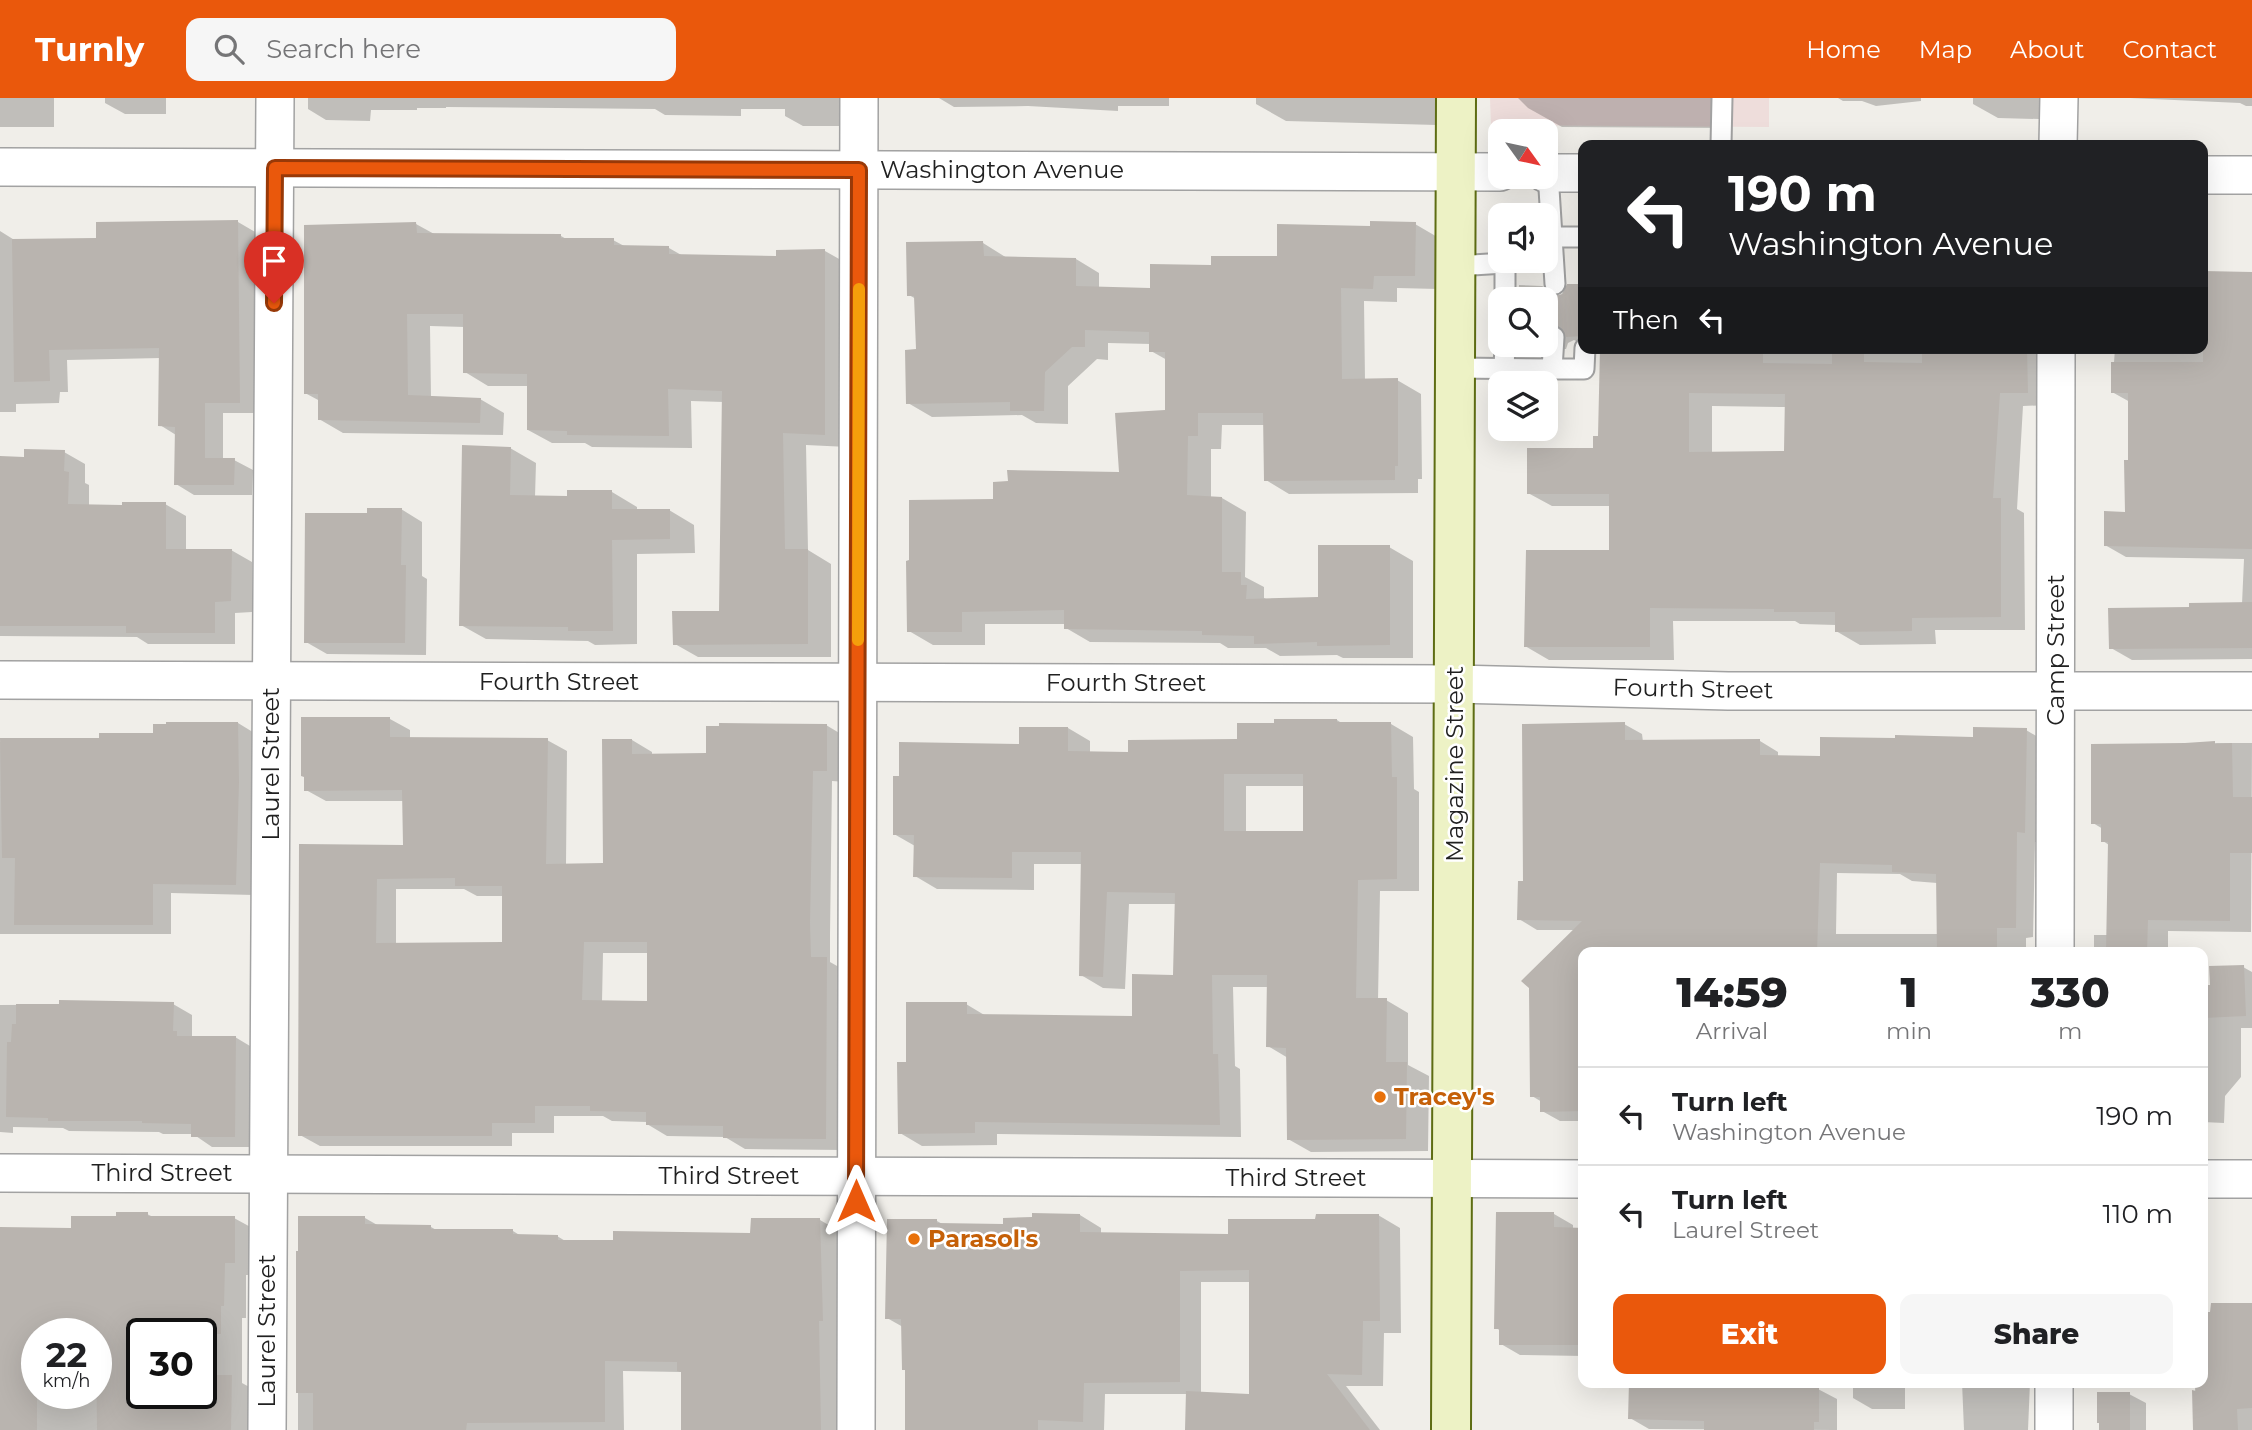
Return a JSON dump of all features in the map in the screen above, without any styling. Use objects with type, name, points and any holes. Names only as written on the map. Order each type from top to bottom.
[{"type":"street","name":"Laurel Street","points":[[267,1430],[275,98]]},
{"type":"street","points":[[856,1430],[859,98]]},
{"type":"street","name":"Magazine Street","points":[[1451,1430],[1457,98]]},
{"type":"street","points":[[2057,140],[2059,98]]},
{"type":"street","name":"Washington Avenue","points":[[0,167],[1488,172]]},
{"type":"street","points":[[2208,175],[2252,175]]},
{"type":"street","name":"Camp Street","points":[[2055,947],[2056,354]]},
{"type":"street","name":"Fourth Street","points":[[0,680],[1455,684],[1728,691],[2252,691]]},
{"type":"street","name":"Third Street","points":[[0,1173],[1578,1179]]},
{"type":"street","points":[[2208,1179],[2252,1179]]},
{"type":"street","points":[[2054,1388],[2054,1430]]},
{"type":"lane","points":[[1721,140],[1722,98]]},
{"type":"lane","points":[[1554,203],[1559,173]]},
{"type":"lane","points":[[1558,238],[1578,237]]},
{"type":"lane","points":[[1456,266],[1488,263]]},
{"type":"lane","points":[[1553,273],[1555,284]]},
{"type":"lane","points":[[1456,368],[1584,369],[1585,354]]},
{"type":"lane","points":[[1504,357],[1504,368]]},
{"type":"lane","points":[[1552,369],[1553,357]]},
{"type":"shaded area","points":[[1490,98],[1769,98],[1769,127],[1558,125],[1558,119],[1491,119]]},
{"type":"building","points":[[238,220],[240,403],[205,403],[205,458],[235,458],[234,485],[174,485],[175,427],[158,426],[159,348],[49,350],[50,381],[14,382],[12,239],[96,238],[96,222]]},
{"type":"building","points":[[1370,221],[1416,222],[1415,276],[1374,276],[1373,289],[1341,288],[1342,379],[1398,378],[1398,466],[1395,466],[1395,480],[1264,481],[1263,413],[1198,413],[1198,436],[1188,436],[1187,495],[1222,497],[1222,572],[1241,572],[1241,585],[1247,585],[1246,599],[1318,597],[1318,545],[1390,545],[1390,645],[1317,646],[1317,642],[1254,644],[1254,636],[1202,635],[1202,631],[1064,629],[1064,610],[962,612],[962,632],[907,632],[909,500],[993,499],[993,482],[1008,481],[1007,470],[1119,472],[1115,413],[1165,410],[1165,352],[1149,352],[1149,332],[1085,330],[1085,347],[1072,347],[1045,372],[1044,411],[1010,411],[1010,402],[906,404],[905,350],[916,349],[914,296],[907,296],[906,242],[983,241],[984,256],[1076,258],[1076,286],[1150,288],[1150,264],[1211,265],[1211,256],[1277,256],[1277,224],[1370,226]]},
{"type":"building","points":[[416,222],[417,233],[561,234],[561,238],[614,238],[614,245],[669,246],[669,254],[776,256],[776,250],[825,249],[825,435],[783,433],[785,549],[808,549],[808,644],[673,645],[672,611],[719,611],[722,391],[668,389],[669,436],[567,435],[567,431],[527,430],[527,374],[463,373],[463,314],[407,314],[408,395],[481,398],[480,423],[318,420],[318,394],[304,394],[304,225]]},
{"type":"building","points":[[2208,271],[2252,272],[2252,549],[2104,546],[2104,511],[2125,512],[2124,460],[2128,460],[2128,393],[2111,393],[2111,362],[2203,362],[2203,354],[2208,354]]},
{"type":"building","points":[[1567,284],[1578,284],[1578,336],[1566,337],[1558,326],[1558,295],[1562,294]]},
{"type":"building","points":[[1600,354],[1763,354],[1763,363],[1832,364],[1832,354],[1864,354],[1864,362],[1922,363],[1922,354],[2027,354],[2028,393],[2000,393],[1993,498],[2001,498],[2001,617],[1912,618],[1912,631],[1835,632],[1835,612],[1650,608],[1650,647],[1524,647],[1526,550],[1609,550],[1609,494],[1527,494],[1527,448],[1593,448],[1593,436],[1598,436]],"holes":[[[1689,393],[1785,394],[1784,451],[1689,452]]]},
{"type":"building","points":[[462,445],[511,447],[510,495],[567,496],[567,490],[612,490],[612,509],[670,509],[670,539],[612,540],[613,631],[568,631],[568,627],[459,626]]},
{"type":"building","points":[[24,449],[65,450],[64,471],[69,472],[68,504],[122,505],[122,502],[166,502],[166,549],[232,549],[231,601],[215,602],[215,633],[126,633],[126,626],[0,626],[0,456],[24,457]]},
{"type":"building","points":[[367,508],[402,508],[401,565],[406,565],[405,643],[304,643],[305,513],[367,513]]},
{"type":"building","points":[[2252,602],[2252,648],[2109,649],[2108,608],[2189,607],[2189,603]]},
{"type":"building","points":[[301,717],[390,717],[390,737],[548,738],[546,864],[603,863],[602,739],[632,739],[632,754],[706,753],[706,726],[719,726],[719,723],[827,724],[827,771],[813,771],[810,923],[811,957],[827,957],[826,1139],[723,1138],[723,1126],[646,1125],[646,1112],[590,1111],[590,1106],[535,1106],[535,1123],[492,1123],[492,1136],[298,1136],[299,844],[403,845],[402,790],[304,791],[304,777],[301,776]],"holes":[[[455,878],[455,886],[502,886],[502,942],[376,943],[377,879]],[[584,942],[647,942],[647,1001],[582,1000]]]},
{"type":"building","points":[[1274,719],[1391,722],[1392,777],[1397,777],[1397,879],[1358,880],[1356,998],[1387,998],[1386,1062],[1407,1062],[1406,1139],[1287,1140],[1286,1048],[1266,1047],[1267,975],[1212,975],[1213,1054],[1218,1054],[1220,1125],[975,1122],[975,1133],[898,1134],[897,1062],[906,1062],[906,1002],[967,1002],[967,1014],[1132,1016],[1132,974],[1173,975],[1175,893],[1107,892],[1103,977],[1079,976],[1081,852],[1012,852],[1012,878],[913,877],[914,835],[893,835],[893,776],[899,776],[899,742],[1019,744],[1019,727],[1068,727],[1068,751],[1128,752],[1128,740],[1237,739],[1237,723],[1274,723]],"holes":[[[1224,774],[1303,774],[1303,831],[1224,831]]]},
{"type":"building","points":[[238,722],[236,885],[153,884],[153,925],[14,925],[15,858],[2,858],[0,738],[99,738],[99,733],[153,733],[153,724]]},
{"type":"building","points":[[1625,722],[1625,740],[1760,739],[1760,755],[1820,756],[1820,737],[1973,737],[1973,727],[2027,728],[2025,833],[2017,832],[2016,928],[1997,928],[1997,947],[1937,947],[1936,874],[1892,872],[1892,865],[1820,863],[1817,947],[1578,947],[1578,1111],[1540,1112],[1540,1097],[1530,1097],[1529,988],[1521,981],[1582,921],[1517,920],[1518,881],[1523,881],[1522,724]]},
{"type":"building","points":[[2232,743],[2233,797],[2252,797],[2252,853],[2230,853],[2230,921],[2148,920],[2147,947],[2106,947],[2108,842],[2101,842],[2101,824],[2091,824],[2091,744]]},
{"type":"building","points":[[2244,965],[2246,1016],[2208,1018],[2209,966]]},
{"type":"building","points":[[59,1000],[174,1002],[173,1031],[177,1031],[177,1036],[236,1036],[235,1137],[191,1137],[191,1124],[48,1121],[48,1118],[6,1117],[7,1042],[11,1042],[12,1024],[16,1024],[16,1004],[59,1004]]},
{"type":"building","points":[[116,1212],[148,1212],[148,1216],[235,1216],[235,1263],[225,1263],[221,1334],[217,1334],[217,1318],[126,1318],[126,1409],[217,1409],[217,1375],[232,1375],[231,1430],[97,1430],[97,1409],[112,1409],[112,1318],[21,1318],[21,1409],[37,1409],[37,1430],[0,1430],[0,1227],[71,1228],[71,1216],[116,1216]]},
{"type":"building","points":[[1496,1212],[1554,1212],[1554,1227],[1578,1228],[1578,1345],[1499,1345],[1499,1329],[1494,1329]]},
{"type":"building","points":[[1032,1213],[1080,1214],[1080,1232],[1228,1234],[1228,1219],[1315,1219],[1316,1214],[1379,1214],[1380,1321],[1363,1321],[1362,1375],[1327,1374],[1370,1430],[1185,1430],[1186,1391],[1249,1394],[1249,1270],[1180,1271],[1180,1382],[1084,1383],[1083,1422],[1038,1420],[1038,1430],[905,1430],[905,1370],[902,1370],[901,1319],[885,1319],[887,1219],[937,1219],[937,1223],[1003,1224],[1003,1218],[1032,1217]]},
{"type":"building","points":[[298,1216],[365,1216],[365,1224],[431,1225],[431,1229],[513,1229],[513,1234],[558,1235],[558,1240],[613,1240],[613,1231],[750,1233],[751,1218],[820,1218],[823,1321],[819,1321],[821,1430],[681,1430],[681,1372],[677,1371],[677,1362],[605,1361],[605,1422],[467,1423],[466,1430],[313,1430],[313,1393],[296,1393]]},
{"type":"building","points":[[2211,1303],[2252,1303],[2252,1408],[2237,1409],[2238,1430],[2193,1430],[2192,1390],[2208,1388]]},
{"type":"building","points":[[1629,1388],[1819,1388],[1819,1422],[1814,1422],[1814,1430],[1704,1430],[1704,1421],[1628,1419]]},
{"type":"building","points":[[2097,1392],[2130,1392],[2130,1430],[2099,1430]]},
{"type":"slow traffic","points":[[858,640],[859,289]]},
{"type":"place","name":"Tracey's","points":[[1380,1097]]},
{"type":"place","name":"Parasol's","points":[[914,1239]]},
{"type":"route","points":[[274,303],[275,168],[859,170],[856,1201]]}]
